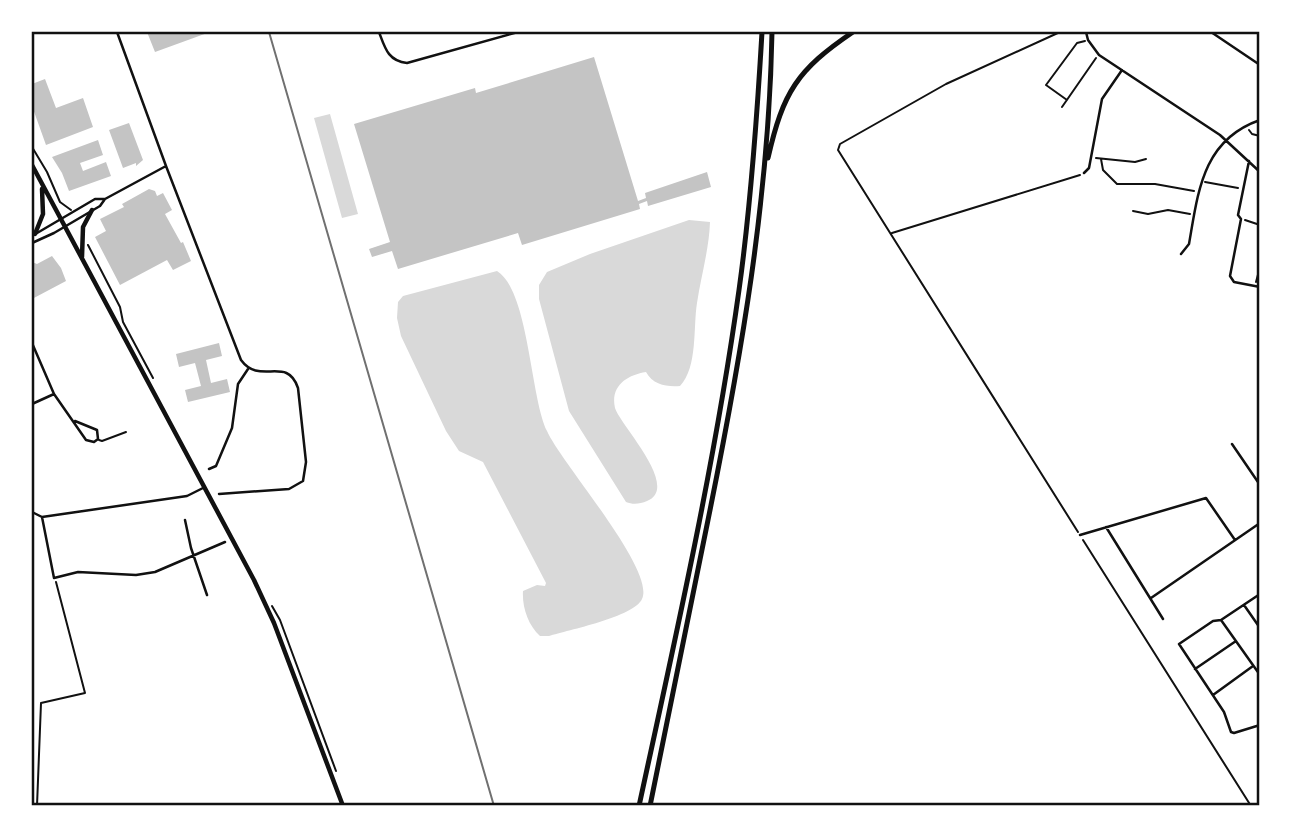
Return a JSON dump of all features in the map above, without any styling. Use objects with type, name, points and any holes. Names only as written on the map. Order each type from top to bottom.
[{"type":"highway","points":[[639,806],[717,429],[739,290],[752,181],[762,32]]},
{"type":"highway","points":[[650,806],[733,399],[751,290],[771,97],[772,32]]},
{"type":"highway","points":[[764,178],[777,120],[790,90],[813,61],[853,32]]},
{"type":"main road","points":[[32,165],[271,616],[343,806]]},
{"type":"main road","points":[[33,235],[43,214],[42,184]]},
{"type":"main road","points":[[82,258],[83,226],[92,210]]},
{"type":"street","points":[[117,32],[236,351],[247,369],[256,372],[280,371],[297,383],[306,462],[303,481],[289,489],[219,494]]},
{"type":"street","points":[[379,32],[389,56],[398,62],[407,63],[517,32]]},
{"type":"street","points":[[1086,32],[1088,40],[1100,55],[1227,141],[1259,173]]},
{"type":"street","points":[[1212,32],[1259,65]]},
{"type":"street","points":[[1084,173],[1089,168],[1092,157],[1102,99],[1122,70]]},
{"type":"street","points":[[1181,254],[1189,244],[1204,171],[1227,141],[1259,120]]},
{"type":"street","points":[[1249,161],[1242,188],[1238,215],[1241,219],[1230,276],[1234,282],[1258,287]]},
{"type":"street","points":[[32,243],[166,166]]},
{"type":"street","points":[[33,235],[95,199],[105,199]]},
{"type":"street","points":[[32,343],[54,394],[86,440],[94,442],[98,439],[97,430],[75,421]]},
{"type":"street","points":[[209,469],[216,466],[232,428],[238,384],[247,369]]},
{"type":"street","points":[[32,404],[54,394]]},
{"type":"street","points":[[1232,444],[1259,485]]},
{"type":"street","points":[[32,512],[42,517],[187,496],[203,488]]},
{"type":"street","points":[[1080,535],[1206,498],[1235,540]]},
{"type":"street","points":[[42,517],[54,578],[78,572],[136,575],[155,572],[225,542]]},
{"type":"street","points":[[186,520],[207,595]]},
{"type":"street","points":[[1151,598],[1259,523]]},
{"type":"street","points":[[1106,527],[1163,619]]},
{"type":"street","points":[[1259,594],[1179,644],[1224,712],[1232,733],[1259,725]]},
{"type":"street","points":[[1244,605],[1259,628]]},
{"type":"street","points":[[1221,620],[1259,675]]},
{"type":"street","points":[[1195,668],[1236,641]]},
{"type":"street","points":[[1213,695],[1254,666]]},
{"type":"lane","points":[[98,439],[102,441],[126,432]]},
{"type":"path","points":[[1060,32],[968,73],[839,144],[838,150],[1251,806]]},
{"type":"path","points":[[1067,100],[1046,85],[1077,43],[1088,40]]},
{"type":"path","points":[[1062,107],[1100,55]]},
{"type":"path","points":[[1246,127],[1252,135],[1259,136]]},
{"type":"path","points":[[32,147],[60,202],[69,206],[72,212]]},
{"type":"path","points":[[1092,157],[1135,162],[1146,159]]},
{"type":"path","points":[[1101,159],[1103,170],[1117,184],[1155,184],[1199,191]]},
{"type":"path","points":[[891,234],[1084,173]]},
{"type":"path","points":[[1201,181],[1242,188]]},
{"type":"path","points":[[1133,211],[1148,214],[1168,211],[1194,215]]},
{"type":"path","points":[[1241,219],[1259,225]]},
{"type":"path","points":[[87,243],[153,380]]},
{"type":"path","points":[[1258,287],[1259,267]]},
{"type":"path","points":[[37,806],[41,703],[85,693],[54,578]]},
{"type":"shaded area","points":[[330,114],[358,214],[342,218],[314,118]]},
{"type":"shaded area","points":[[689,220],[710,222],[697,303],[694,346],[686,378],[680,386],[670,386],[656,382],[646,372],[627,379],[615,394],[615,408],[646,456],[657,483],[656,494],[647,501],[631,504],[626,502],[569,411],[539,299],[539,285],[547,272],[590,254]]},
{"type":"shaded area","points":[[497,271],[508,282],[516,299],[541,415],[547,431],[622,542],[643,585],[642,599],[627,612],[549,636],[540,636],[532,627],[523,597],[523,591],[537,585],[545,586],[546,583],[483,462],[459,451],[446,431],[401,336],[397,318],[398,302],[403,296]]},
{"type":"building","points":[[147,32],[210,32],[155,52]]},
{"type":"building","points":[[594,57],[638,201],[646,198],[645,193],[707,172],[711,187],[648,206],[647,201],[639,204],[640,209],[522,245],[518,233],[398,269],[392,251],[372,257],[369,249],[390,242],[354,124],[475,88],[476,93]]},
{"type":"building","points":[[45,79],[56,108],[83,98],[93,127],[46,145],[32,106],[32,84]]},
{"type":"building","points":[[129,123],[143,160],[136,166],[136,163],[123,168],[109,130]]},
{"type":"building","points":[[98,140],[103,155],[80,163],[83,171],[106,162],[111,176],[69,191],[52,157]]},
{"type":"building","points":[[149,189],[155,191],[157,196],[163,193],[172,210],[165,214],[181,243],[183,242],[191,261],[173,270],[167,260],[120,285],[95,237],[106,231],[100,219],[124,207],[122,204]]},
{"type":"building","points":[[52,256],[66,281],[32,299],[32,262],[37,264]]},
{"type":"building","points":[[219,343],[222,356],[206,360],[211,383],[227,379],[230,392],[188,402],[185,390],[201,386],[195,363],[179,367],[176,354]]},
{"type":"railway","points":[[269,32],[494,806]]}]
